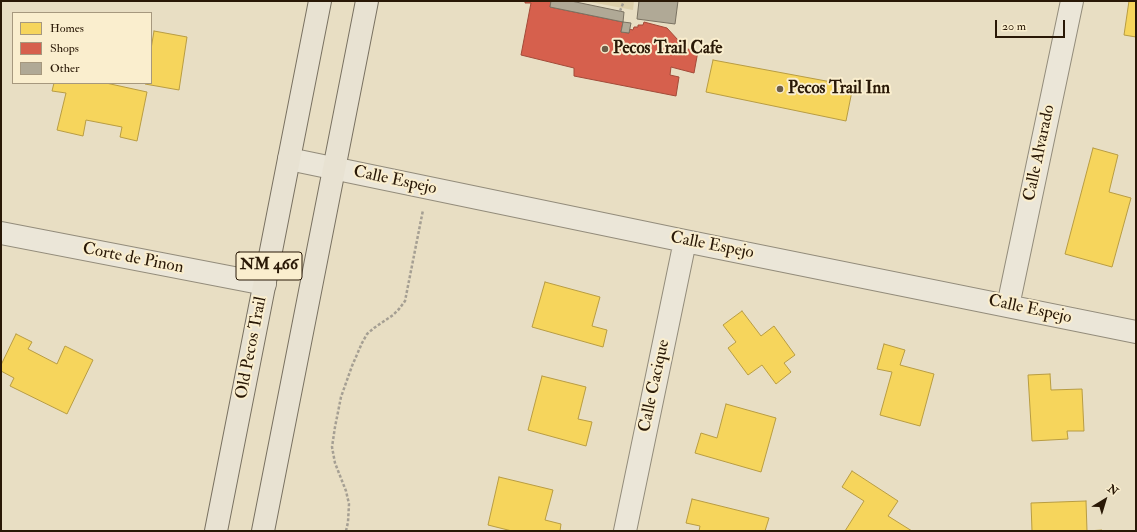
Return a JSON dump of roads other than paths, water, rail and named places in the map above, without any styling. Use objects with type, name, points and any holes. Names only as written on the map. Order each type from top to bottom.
[{"type":"main road","name":"Old Pecos Trail","points":[[216,531],[320,1]]},
{"type":"main road","name":"NM 466","points":[[263,531],[367,1]]},
{"type":"street","name":"Calle Alvarado","points":[[1008,306],[1072,1]]},
{"type":"street","name":"Calle Espejo","points":[[289,159],[1136,332]]},
{"type":"street","name":"Corte de Pinon","points":[[1,233],[265,284]]},
{"type":"street","name":"Calle Cacique","points":[[625,531],[685,241]]},
{"type":"place","name":"Pecos Trail Cafe","points":[[605,49]]},
{"type":"place","name":"Pecos Trail Inn","points":[[780,89]]}]
